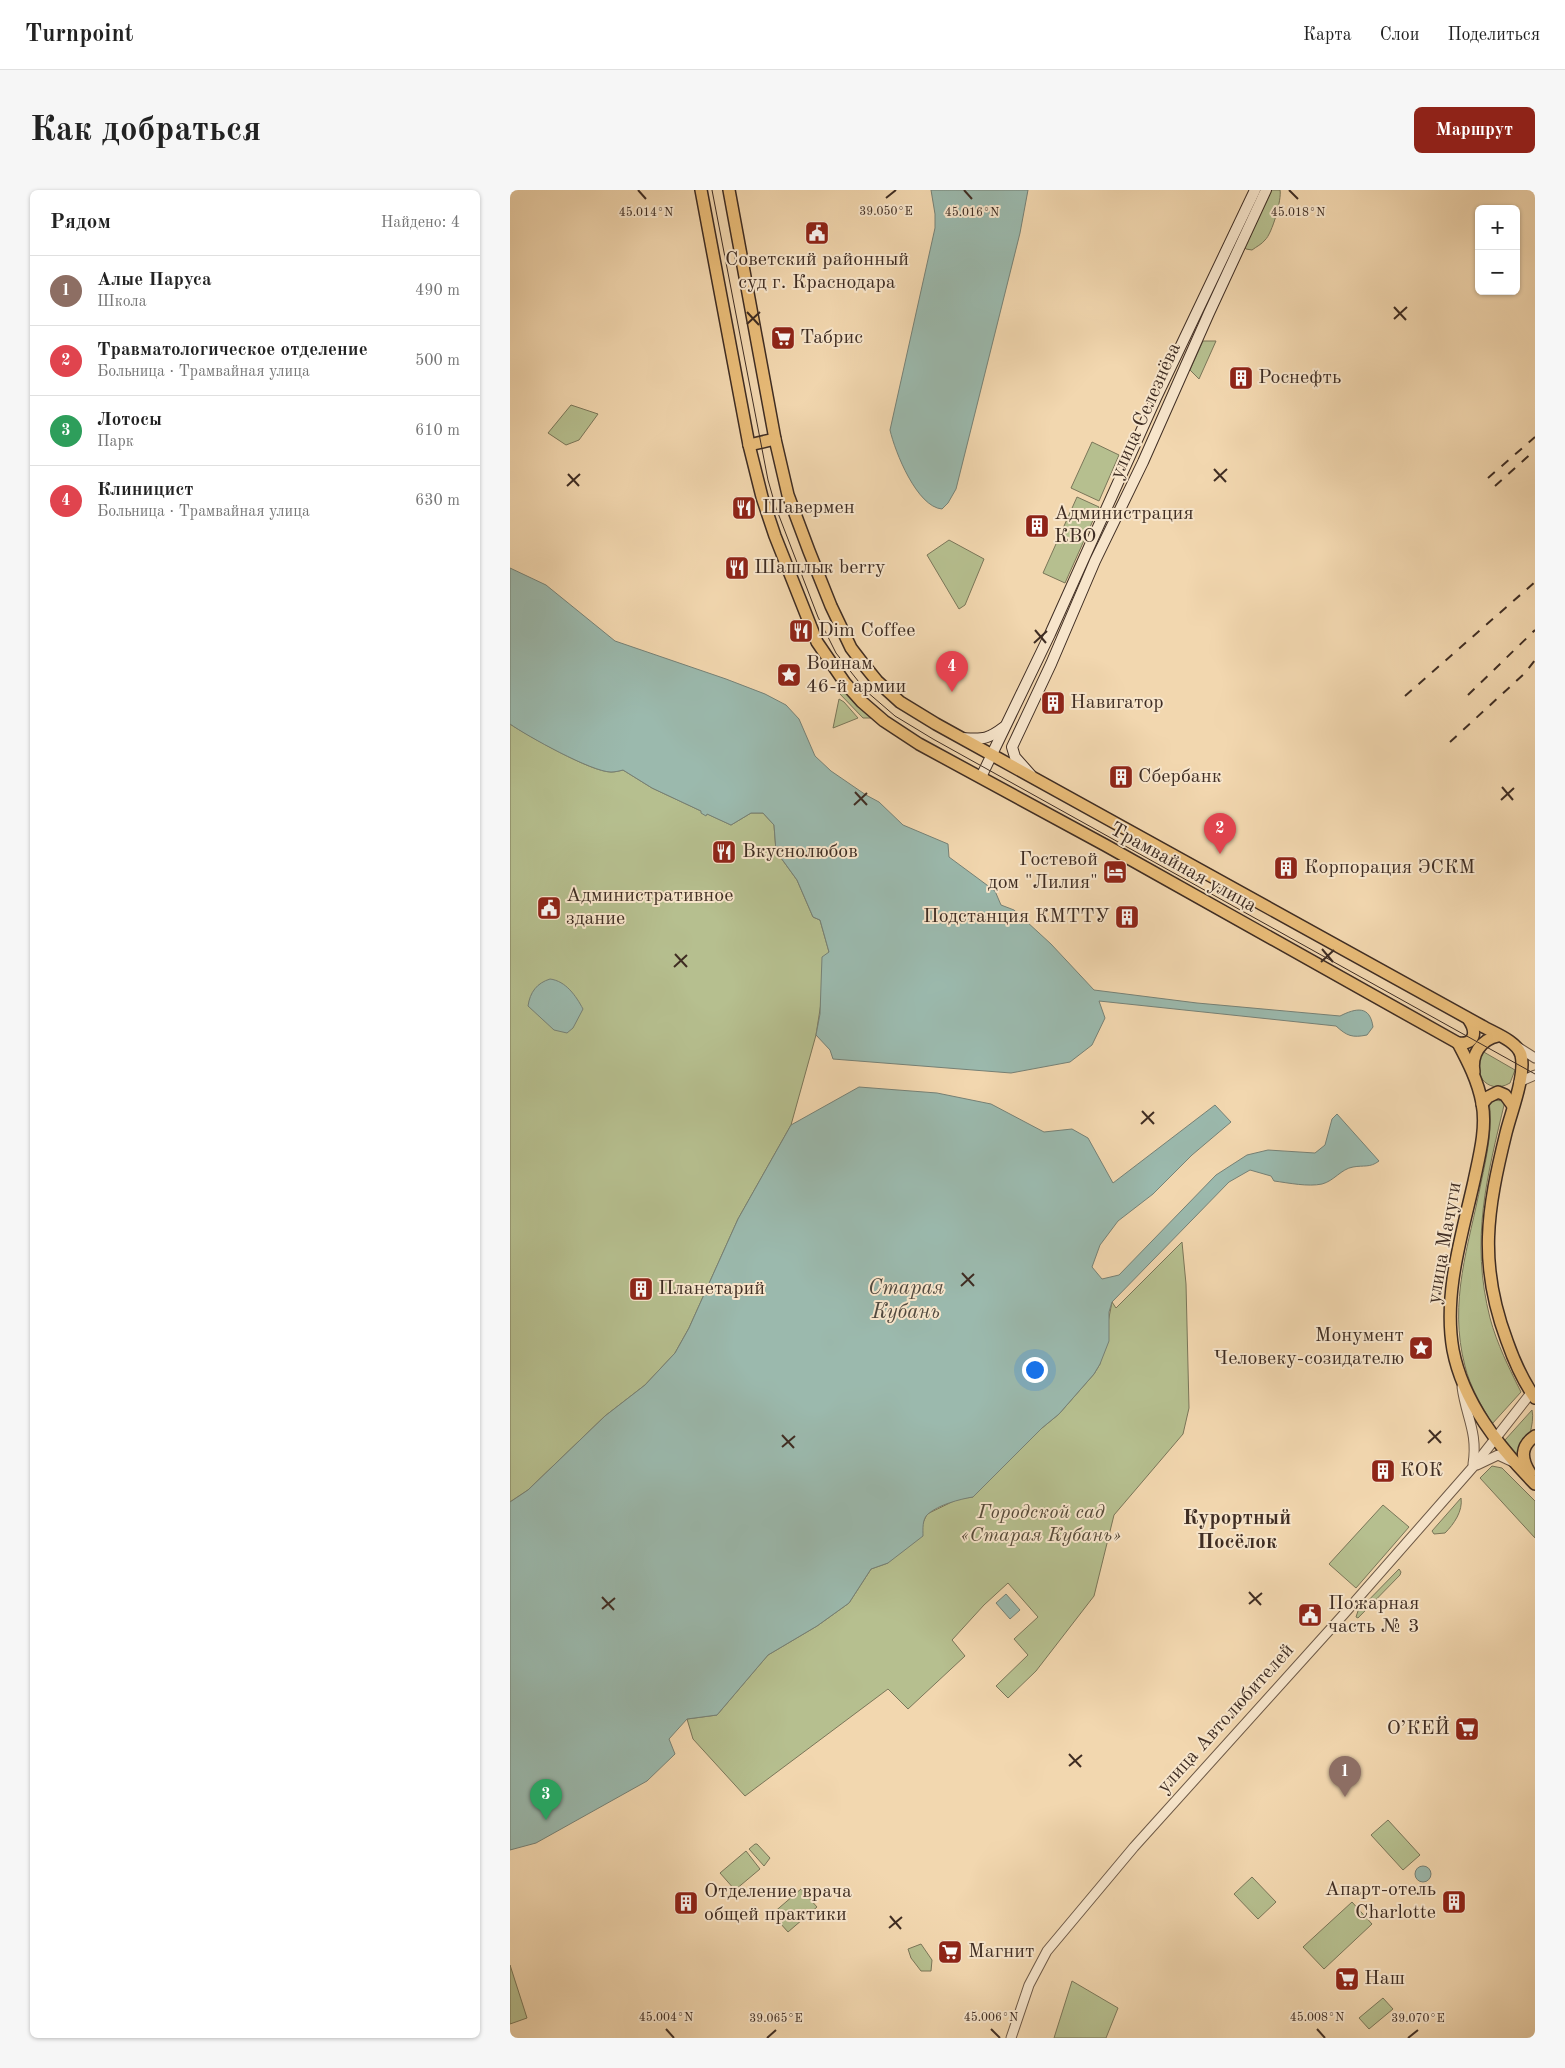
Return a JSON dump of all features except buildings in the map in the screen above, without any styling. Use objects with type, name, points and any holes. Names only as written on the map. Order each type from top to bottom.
[{"type":"main road","name":"Трамвайная улица","points":[[701,190],[749,445],[762,497],[818,642],[841,678],[862,702],[902,734],[1458,1043]]},
{"type":"main road","name":"Трамвайная улица","points":[[729,190],[775,439],[788,495],[831,606],[851,648],[877,681],[900,702],[915,712],[1513,1044]]},
{"type":"main road","name":"улица Селезнёва","points":[[981,777],[1131,457],[1156,398],[1255,190]]},
{"type":"main road","name":"улица Селезнёва","points":[[1035,778],[1019,762],[1012,747],[1051,664],[1095,561],[1143,462],[1266,190]]},
{"type":"main road","points":[[749,445],[775,439]]},
{"type":"main road","points":[[961,738],[991,737],[1007,725]]},
{"type":"main road","points":[[1458,1043],[1465,1044],[1470,1042],[1474,1036],[1475,1030],[1469,1020]]},
{"type":"main road","points":[[1475,1076],[1473,1065],[1476,1050],[1485,1042],[1498,1036]]},
{"type":"main road","name":"улица Мачуги","points":[[1458,1043],[1475,1076],[1482,1104],[1483,1125],[1479,1159],[1456,1266],[1451,1312],[1453,1350],[1461,1375],[1478,1413],[1495,1440],[1535,1484]]},
{"type":"main road","name":"улица Мачуги","points":[[1513,1044],[1520,1052],[1521,1058],[1519,1082],[1495,1175],[1488,1226],[1488,1263],[1495,1307],[1515,1362],[1533,1396]]},
{"type":"main road","points":[[1482,1104],[1488,1097],[1498,1092],[1505,1095],[1513,1106]]},
{"type":"main road","points":[[1535,1436],[1526,1445],[1523,1453],[1524,1462],[1535,1480]]},
{"type":"street","name":"Трамвайная улица","points":[[1513,1044],[1535,1058]]},
{"type":"street","points":[[1519,1082],[1535,1075]]},
{"type":"street","points":[[1461,1375],[1464,1401],[1474,1433],[1475,1451],[1473,1467]]},
{"type":"street","name":"улица Автолюбителей","points":[[1011,2038],[1028,1985],[1047,1951],[1134,1847],[1344,1614],[1533,1396]]},
{"type":"street","points":[[1473,1467],[1498,1455],[1514,1462]]},
{"type":"green space","points":[[1269,190],[1280,190],[1278,208],[1273,224],[1268,236],[1262,243],[1252,250],[1246,249],[1243,246]]},
{"type":"green space","points":[[1203,341],[1216,341],[1199,379],[1190,370]]},
{"type":"green space","points":[[571,405],[598,414],[579,440],[566,445],[548,433]]},
{"type":"green space","points":[[1092,442],[1119,455],[1099,501],[1071,488]]},
{"type":"green space","points":[[1077,497],[1099,507],[1065,583],[1043,573]]},
{"type":"green space","points":[[949,540],[984,559],[965,605],[959,609],[927,555]]},
{"type":"green space","points":[[837,680],[873,718],[863,718],[839,693]]},
{"type":"green space","points":[[839,699],[858,718],[833,728]]},
{"type":"green space","points":[[510,724],[575,760],[611,772],[623,770],[652,788],[731,825],[751,813],[763,813],[774,825],[776,851],[797,880],[813,917],[820,920],[829,952],[816,1035],[791,1125],[738,1219],[689,1328],[675,1353],[645,1385],[605,1416],[528,1490],[510,1502]]},
{"type":"green space","points":[[1482,1051],[1515,1070],[1510,1083],[1494,1086],[1487,1084],[1482,1079],[1479,1073],[1478,1058]]},
{"type":"green space","points":[[1489,1100],[1505,1101],[1492,1156],[1483,1208],[1481,1261],[1484,1289],[1496,1337],[1521,1392],[1492,1424],[1467,1374],[1460,1342],[1459,1319],[1459,1296],[1462,1274],[1489,1142]]},
{"type":"green space","name":"Городской сад «Старая Кубань»","points":[[1182,1242],[1186,1284],[1189,1408],[1183,1434],[1114,1515],[1094,1596],[1036,1671],[1008,1698],[996,1686],[1028,1655],[1014,1639],[1038,1617],[1008,1583],[984,1605],[952,1640],[965,1656],[908,1709],[888,1689],[745,1796],[693,1739],[687,1719],[717,1715],[768,1655],[817,1626],[849,1603],[871,1569],[888,1563],[922,1525],[927,1514],[958,1499],[973,1497],[1042,1428],[1059,1414],[1094,1374],[1100,1364],[1112,1302],[1116,1308]]},
{"type":"green space","points":[[1532,1410],[1530,1434],[1520,1458],[1505,1440]]},
{"type":"green space","points":[[1492,1466],[1502,1468],[1535,1501],[1535,1538],[1480,1478]]},
{"type":"green space","points":[[1461,1498],[1461,1508],[1452,1526],[1445,1533],[1434,1534],[1432,1531]]},
{"type":"green space","points":[[1383,1505],[1409,1527],[1356,1588],[1329,1564]]},
{"type":"green space","points":[[1399,1569],[1400,1575],[1358,1618],[1356,1617],[1358,1611]]},
{"type":"green space","points":[[1388,1820],[1420,1855],[1403,1870],[1371,1835]]},
{"type":"green space","points":[[755,1844],[770,1858],[764,1866],[749,1849]]},
{"type":"green space","points":[[746,1851],[760,1869],[735,1890],[720,1873]]},
{"type":"green space","points":[[1252,1877],[1276,1902],[1258,1919],[1234,1894]]},
{"type":"green space","points":[[801,1889],[817,1907],[788,1932],[772,1914]]},
{"type":"green space","points":[[1352,1902],[1372,1924],[1324,1969],[1303,1947]]},
{"type":"green space","points":[[921,1944],[932,1960],[931,1971],[921,1971],[911,1958],[908,1949]]},
{"type":"green space","points":[[510,1965],[527,2018],[510,2024]]},
{"type":"green space","points":[[1072,1981],[1118,2008],[1106,2038],[1054,2038]]},
{"type":"green space","points":[[1383,1998],[1393,2009],[1369,2029],[1359,2018]]},
{"type":"water","points":[[931,190],[1028,190],[1020,233],[956,489],[942,509],[933,506],[924,499],[908,477],[890,430],[935,228]]},
{"type":"water","points":[[510,568],[546,585],[615,641],[726,679],[765,694],[786,705],[799,719],[815,756],[831,771],[879,802],[903,825],[948,844],[949,857],[995,891],[1001,905],[1014,910],[1051,944],[1094,990],[1197,1003],[1340,1016],[1351,1011],[1361,1010],[1369,1015],[1373,1027],[1367,1035],[1354,1036],[1343,1032],[1336,1026],[1099,1001],[1105,1018],[1092,1045],[1070,1062],[1011,1073],[833,1059],[830,1050],[816,1035],[820,1014],[822,957],[829,952],[820,920],[813,917],[797,880],[776,851],[774,825],[763,813],[751,813],[731,825],[707,814],[706,816],[701,811],[652,788],[623,770],[611,772],[575,760],[530,737],[510,724]]},
{"type":"water","points":[[550,979],[566,986],[574,994],[583,1009],[573,1028],[567,1033],[554,1030],[528,1006],[530,996],[535,989],[541,983]]},
{"type":"water","name":"Старая Кубань","points":[[859,1087],[937,1093],[991,1104],[1044,1132],[1072,1129],[1088,1138],[1113,1183],[1215,1105],[1231,1122],[1192,1155],[1153,1194],[1118,1221],[1100,1245],[1092,1267],[1102,1279],[1119,1275],[1216,1175],[1247,1155],[1268,1150],[1315,1153],[1325,1145],[1332,1119],[1337,1114],[1379,1161],[1370,1165],[1349,1168],[1330,1180],[1317,1185],[1274,1181],[1271,1176],[1250,1170],[1229,1182],[1112,1302],[1109,1312],[1109,1341],[1094,1374],[1059,1414],[1042,1428],[973,1497],[943,1505],[928,1514],[924,1521],[923,1536],[888,1563],[871,1569],[849,1603],[817,1626],[768,1655],[717,1715],[687,1719],[669,1739],[675,1754],[647,1781],[536,1843],[510,1850],[510,1502],[528,1490],[605,1416],[645,1385],[675,1353],[689,1328],[738,1219],[791,1125]]},
{"type":"water","points":[[1006,1594],[1020,1610],[1010,1619],[996,1603]]},
{"type":"water","points":[[1423,1866],[1429,1868],[1431,1874],[1429,1880],[1423,1882],[1417,1880],[1415,1874],[1417,1868]]},
{"type":"tram line","points":[[712,190],[768,480],[776,508],[818,617],[836,653],[866,691],[895,716],[933,739],[1535,1074]]},
{"type":"railway","points":[[1488,478],[1535,437]]},
{"type":"railway","points":[[1495,486],[1535,450]]},
{"type":"railway","points":[[1405,696],[1535,582]]},
{"type":"railway","points":[[1468,695],[1535,630]]},
{"type":"railway","points":[[1450,742],[1525,673],[1535,660]]},
{"type":"place","name":"Советский районный суд г. Краснодара","points":[[817,233]]},
{"type":"place","name":"Табрис","points":[[783,338]]},
{"type":"place","name":"Роснефть","points":[[1241,378]]},
{"type":"place","name":"Шавермен","points":[[744,508]]},
{"type":"place","name":"Администрация КВО","points":[[1037,526]]},
{"type":"place","name":"Шашлык berry","points":[[737,568]]},
{"type":"place","name":"Dim Coffee","points":[[801,631]]},
{"type":"place","name":"Воинам 46-й армии","points":[[789,675]]},
{"type":"place","name":"Клиницист","points":[[952,692]]},
{"type":"place","name":"Навигатор","points":[[1053,703]]},
{"type":"place","name":"Сбербанк","points":[[1121,777]]},
{"type":"place","name":"Вкуснолюбов","points":[[724,852]]},
{"type":"place","name":"Травматологическое отделение","points":[[1220,854]]},
{"type":"place","name":"Корпорация ЭСКМ","points":[[1286,868]]},
{"type":"place","name":"Гостевой дом \"Лилия\"","points":[[1115,872]]},
{"type":"place","name":"Административное здание","points":[[549,908]]},
{"type":"place","name":"Подстанция КМТТУ","points":[[1127,917]]},
{"type":"place","name":"Планетарий","points":[[641,1289]]},
{"type":"place","name":"Монумент Человеку-созидателю","points":[[1421,1348]]},
{"type":"place","name":"КОК","points":[[1383,1471]]},
{"type":"place","name":"Пожарная часть № 3","points":[[1310,1615]]},
{"type":"place","name":"О’КЕЙ","points":[[1467,1729]]},
{"type":"place","name":"Алые Паруса","points":[[1345,1797]]},
{"type":"place","name":"Лотосы","points":[[546,1820]]},
{"type":"place","name":"Апарт-отель Charlotte","points":[[1454,1902]]},
{"type":"place","name":"Отделение врача общей практики","points":[[686,1903]]},
{"type":"place","name":"Магнит","points":[[950,1952]]},
{"type":"place","name":"Наш","points":[[1347,1979]]},
{"type":"district","name":"Курортный Посёлок","points":[[1237,1530]]}]
